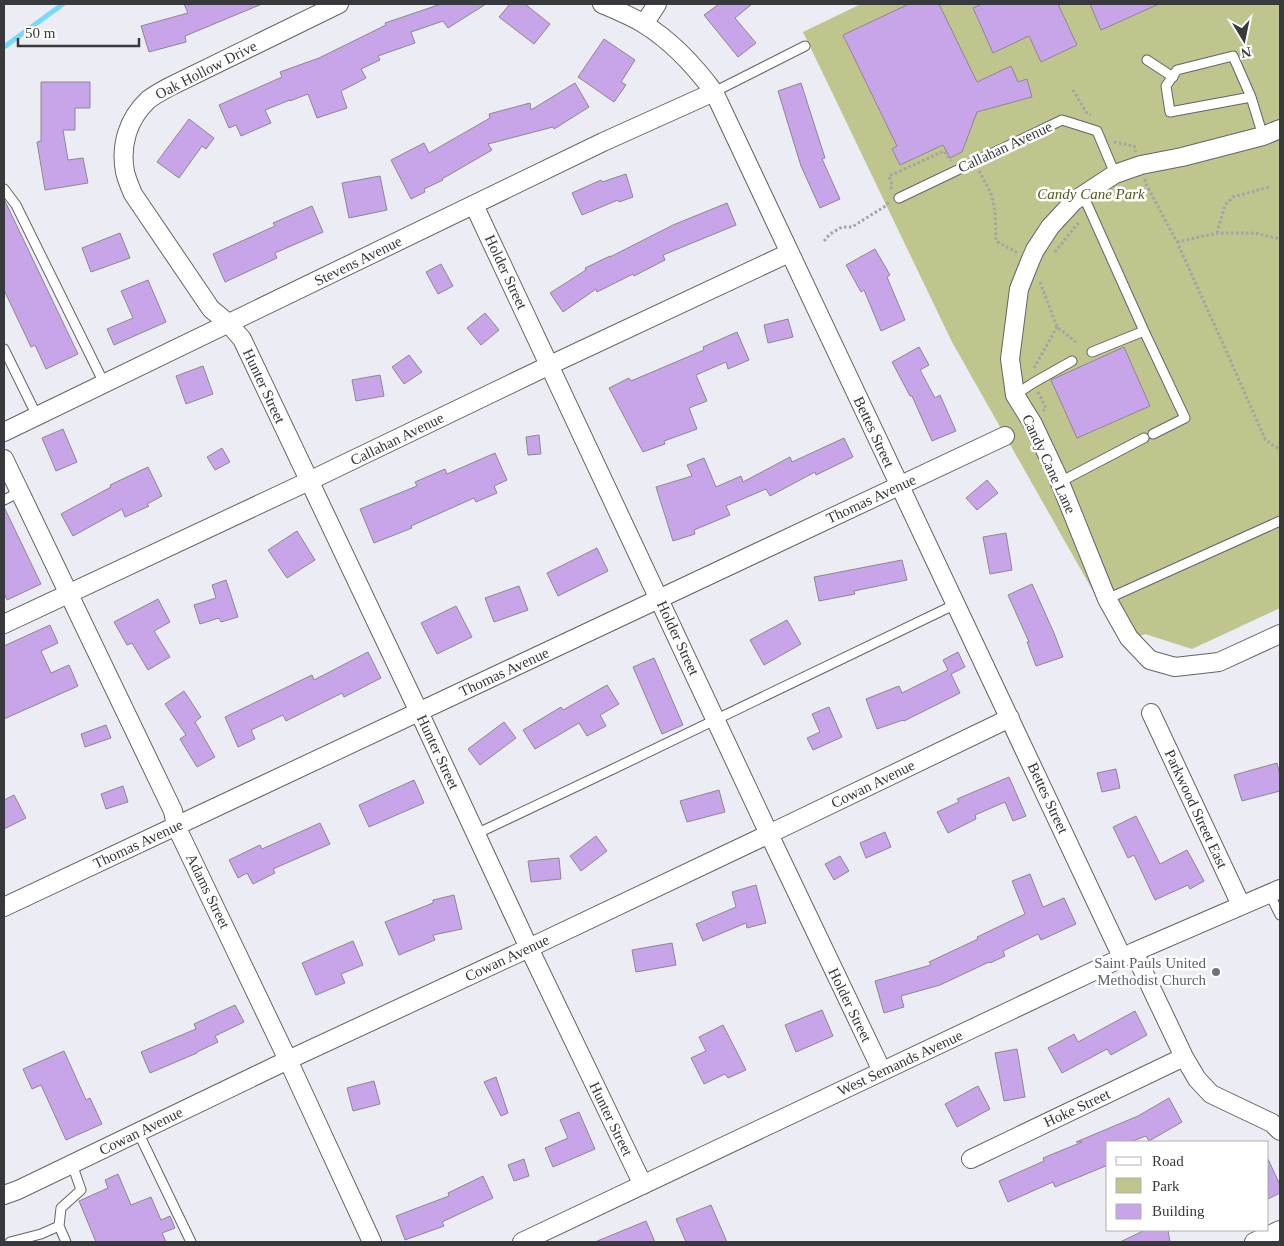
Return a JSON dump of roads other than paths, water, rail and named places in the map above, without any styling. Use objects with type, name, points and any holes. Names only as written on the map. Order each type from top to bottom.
[{"type":"street","name":"Oak Hollow Drive","points":[[228,323],[211,309],[133,194],[125,174],[122,154],[127,132],[135,116],[149,99],[168,87],[339,4]]},
{"type":"street","name":"Bettes Street","points":[[602,4],[644,24],[677,49],[697,69],[714,92],[1010,718],[1128,954],[1184,1057],[1197,1079],[1211,1094],[1272,1123],[1280,1131]]},
{"type":"street","points":[[644,24],[657,4]]},
{"type":"street","name":"Stevens Avenue","points":[[4,432],[603,142],[714,92]]},
{"type":"street","name":"Candy Cane Lane","points":[[1280,130],[1182,157],[1142,165],[1115,174],[1086,202],[1074,201],[1050,226],[1031,259],[1019,289],[1010,359],[1015,394],[1033,424],[1060,482],[1107,599],[1129,638],[1150,660],[1175,667],[1219,662],[1280,634]]},
{"type":"street","name":"Holder Street","points":[[474,205],[882,1071]]},
{"type":"street","name":"Callahan Avenue","points":[[4,624],[789,252]]},
{"type":"street","name":"Hunter Street","points":[[228,323],[242,339],[529,948],[643,1185]]},
{"type":"street","name":"Thomas Avenue","points":[[4,907],[1005,436]]},
{"type":"street","name":"Adams Street","points":[[4,459],[12,496],[68,593],[173,811],[176,826],[288,1060],[372,1242]]},
{"type":"street","name":"Parkwood Street East","points":[[1151,713],[1241,905]]},
{"type":"street","name":"Cowan Avenue","points":[[4,1195],[529,948],[1010,718]]},
{"type":"street","name":"West Semands Avenue","points":[[522,1242],[1128,954],[1275,891]]},
{"type":"street","name":"Hoke Street","points":[[971,1159],[1184,1057]]},
{"type":"street","points":[[1254,1242],[1280,1230]]},
{"type":"lane","points":[[714,92],[805,46]]},
{"type":"lane","points":[[1251,97],[1170,112],[1166,86],[1177,70],[1233,56],[1251,97],[1263,136]]},
{"type":"lane","points":[[1147,60],[1173,77]]},
{"type":"lane","name":"Callahan Avenue","points":[[900,198],[1062,120],[1097,131],[1115,174]]},
{"type":"lane","points":[[4,188],[16,205],[104,384]]},
{"type":"lane","points":[[1060,482],[1186,418],[1144,331],[1086,202]]},
{"type":"lane","points":[[1092,352],[1144,331]]},
{"type":"lane","points":[[4,349],[37,416]]},
{"type":"lane","points":[[1015,394],[1072,361]]},
{"type":"lane","points":[[1107,599],[1280,521]]},
{"type":"lane","points":[[476,834],[956,604]]},
{"type":"lane","points":[[1275,891],[1280,915]]},
{"type":"lane","points":[[138,1132],[191,1242]]},
{"type":"lane","points":[[66,1242],[59,1226],[61,1208],[81,1190],[72,1164]]},
{"type":"lane","points":[[10,1242],[41,1234],[59,1226]]},
{"type":"waterway","points":[[4,47],[63,4]]},
{"type":"place","name":"Saint Pauls United Methodist Church","points":[[1216,972]]},
{"type":"park label","name":"Candy Cane Park","points":[[1091,194]]}]
